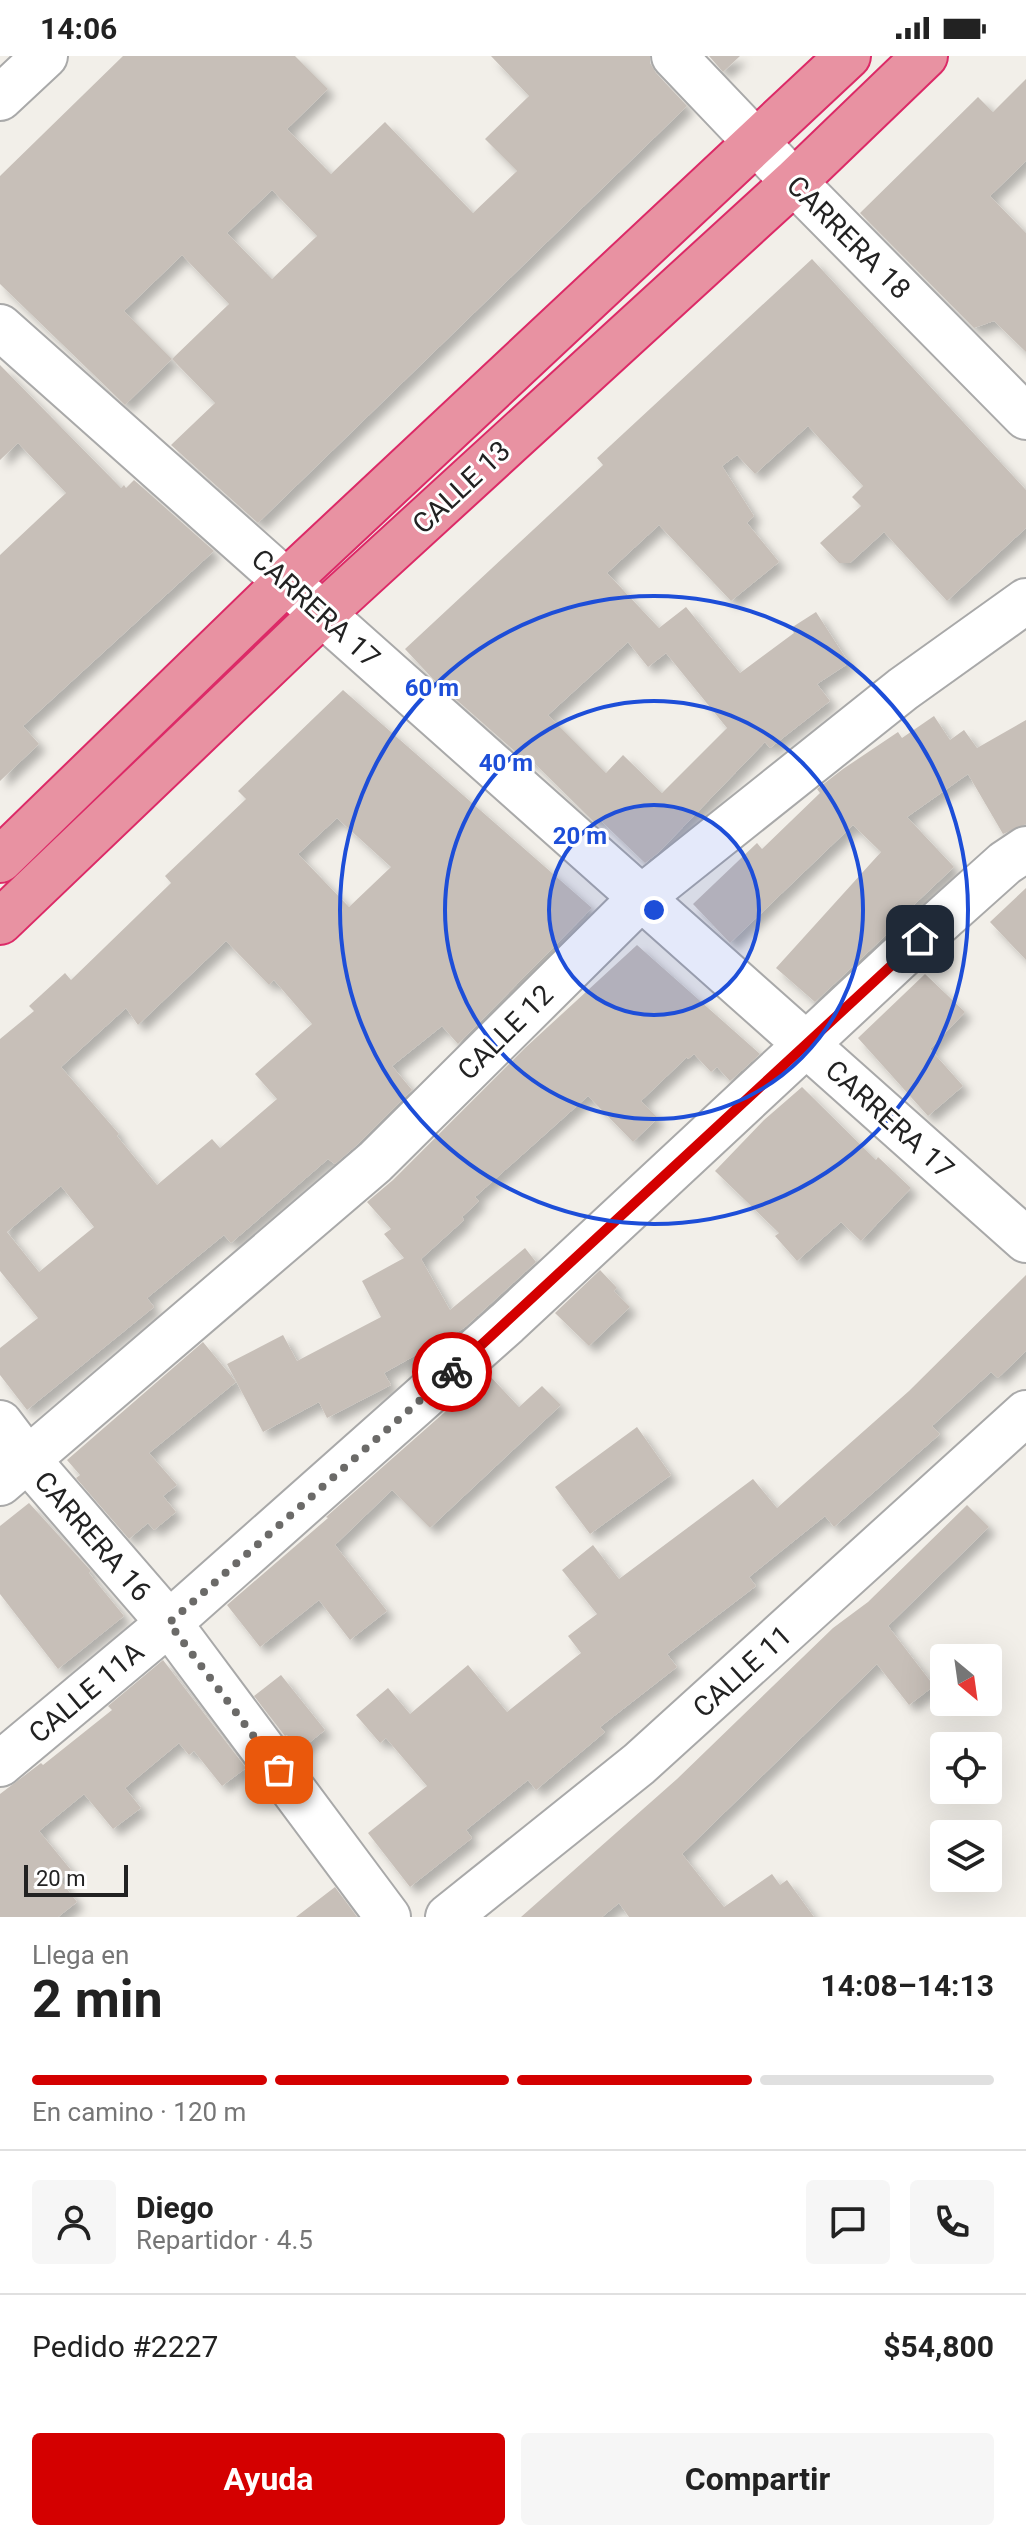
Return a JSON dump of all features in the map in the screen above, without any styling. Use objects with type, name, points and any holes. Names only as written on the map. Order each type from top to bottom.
[{"type":"highway","name":"CALLE 13","points":[[0,860],[286,582],[848,56]]},
{"type":"highway","name":"CALLE 13","points":[[0,922],[322,614],[794,182],[925,56]]},
{"type":"street","points":[[0,98],[45,56]]},
{"type":"street","name":"CARRERA 18","points":[[674,56],[1026,417]]},
{"type":"street","name":"CARRERA 17","points":[[0,327],[1026,1240]]},
{"type":"street","name":"CALLE 12","points":[[14,1471],[375,1162],[641,898],[891,699],[1026,601]]},
{"type":"street","name":"CALLE 11A","points":[[0,1764],[169,1623],[507,1323],[911,947],[1005,863],[1026,849]]},
{"type":"street","name":"CALLE 11","points":[[448,1917],[639,1764],[1026,1413]]},
{"type":"street","name":"CARRERA 16","points":[[0,1423],[14,1471],[169,1623],[388,1917]]},
{"type":"building","points":[[123,56],[295,56],[328,89],[287,129],[331,174],[385,122],[473,213],[517,171],[485,139],[529,96],[491,56],[650,56],[656,73],[687,106],[258,523],[171,445],[215,403],[172,359],[125,405],[0,284],[0,176]],"holes":[[[272,190],[317,236],[272,279],[227,233]],[[182,255],[229,304],[172,359],[124,311]]]},
{"type":"building","points":[[709,56],[740,56],[723,72]]},
{"type":"building","points":[[1026,79],[1026,161],[990,196],[1026,233],[1026,352],[994,321],[974,328],[860,213],[978,97],[993,112]]},
{"type":"building","points":[[812,259],[1026,490],[1026,528],[947,601],[884,532],[850,563],[839,563],[820,543],[861,506],[852,497],[863,486],[808,426],[755,474],[737,455],[722,466],[754,516],[747,523],[779,562],[731,601],[659,525],[607,573],[659,628],[686,607],[740,673],[794,633],[791,628],[816,612],[849,663],[817,684],[830,701],[770,748],[765,742],[645,863],[599,819],[595,823],[530,759],[527,762],[433,679],[405,649],[603,465],[597,458]],"holes":[[[628,642],[648,667],[666,653],[727,728],[662,793],[623,755],[606,773],[548,715]]]},
{"type":"building","points":[[0,365],[121,488],[124,485],[126,488],[134,480],[214,551],[23,726],[39,744],[0,781],[0,555],[66,493],[18,443],[0,460]]},
{"type":"building","points":[[343,690],[592,908],[458,1044],[442,1026],[392,1066],[412,1090],[358,1144],[335,1164],[328,1159],[231,1243],[224,1235],[147,1298],[154,1307],[27,1410],[0,1375],[0,1348],[38,1318],[0,1271],[0,1039],[34,1011],[29,1006],[65,973],[71,980],[171,883],[165,876],[246,799],[238,791]],"holes":[[[337,818],[391,867],[349,907],[298,854]],[[226,941],[269,985],[274,980],[312,1024],[255,1074],[277,1099],[220,1148],[212,1139],[157,1185],[117,1136],[119,1134],[61,1067],[126,1008],[138,1025]],[[61,1186],[94,1227],[39,1272],[7,1232]]]},
{"type":"building","points":[[934,716],[950,740],[964,730],[977,748],[1026,720],[1026,824],[1003,834],[968,774],[907,817],[954,867],[815,1002],[776,968],[881,852],[853,825],[730,943],[693,904],[757,843],[762,849],[820,793],[817,789],[898,732],[902,738]]},
{"type":"building","points":[[1026,888],[1026,960],[990,922]]},
{"type":"building","points":[[637,945],[760,1054],[730,1081],[717,1067],[711,1072],[694,1054],[687,1057],[641,1101],[658,1118],[633,1142],[588,1096],[475,1197],[479,1201],[462,1217],[464,1220],[421,1259],[450,1310],[525,1248],[536,1262],[464,1328],[384,1373],[391,1385],[327,1418],[319,1402],[263,1432],[227,1364],[283,1335],[297,1361],[381,1317],[362,1281],[404,1258],[384,1234],[391,1229],[367,1202],[525,1048]]},
{"type":"building","points":[[925,974],[965,1012],[930,1049],[963,1086],[928,1116],[858,1038]]},
{"type":"building","points":[[802,1087],[876,1160],[878,1157],[911,1188],[861,1241],[841,1222],[797,1261],[775,1236],[779,1233],[715,1171],[764,1120]]},
{"type":"building","points":[[600,1270],[630,1307],[589,1346],[555,1313]]},
{"type":"building","points":[[1026,1275],[1026,1351],[998,1378],[991,1372],[932,1426],[940,1434],[834,1527],[825,1516],[749,1577],[756,1586],[667,1654],[677,1667],[600,1727],[605,1732],[536,1790],[528,1780],[466,1830],[472,1838],[410,1887],[368,1833],[427,1786],[386,1738],[380,1743],[356,1715],[388,1688],[410,1714],[468,1665],[507,1712],[581,1653],[568,1636],[597,1614],[562,1570],[593,1545],[619,1579],[753,1479],[777,1508],[909,1391]]},
{"type":"building","points":[[203,1342],[236,1382],[149,1453],[177,1485],[163,1496],[176,1512],[154,1530],[148,1523],[129,1539],[76,1478],[80,1475],[67,1460]]},
{"type":"building","points":[[488,1374],[519,1407],[542,1386],[561,1405],[430,1528],[392,1490],[335,1545],[387,1611],[350,1640],[319,1600],[260,1647],[227,1605]]},
{"type":"building","points":[[637,1427],[671,1475],[590,1534],[555,1487]]},
{"type":"building","points":[[29,1503],[91,1571],[89,1573],[124,1616],[58,1669],[0,1594],[0,1526]]},
{"type":"building","points":[[967,1505],[989,1527],[888,1626],[930,1681],[930,1689],[909,1705],[877,1664],[682,1854],[724,1907],[772,1874],[780,1885],[787,1880],[814,1917],[629,1917],[619,1903],[602,1917],[521,1917],[677,1779],[833,1628],[868,1602]]},
{"type":"building","points":[[163,1660],[246,1768],[222,1786],[194,1751],[189,1755],[179,1743],[125,1788],[141,1808],[113,1829],[84,1794],[39,1831],[71,1870],[60,1880],[77,1902],[58,1917],[0,1917],[0,1794],[41,1763],[43,1765],[112,1710],[108,1706]]},
{"type":"building","points":[[281,1675],[325,1730],[299,1751],[254,1696]]},
{"type":"building","points":[[335,1887],[357,1917],[296,1917]]},
{"type":"way so far","points":[[279,1770],[169,1623],[452,1372]]},
{"type":"route","points":[[452,1372],[920,939]]}]
